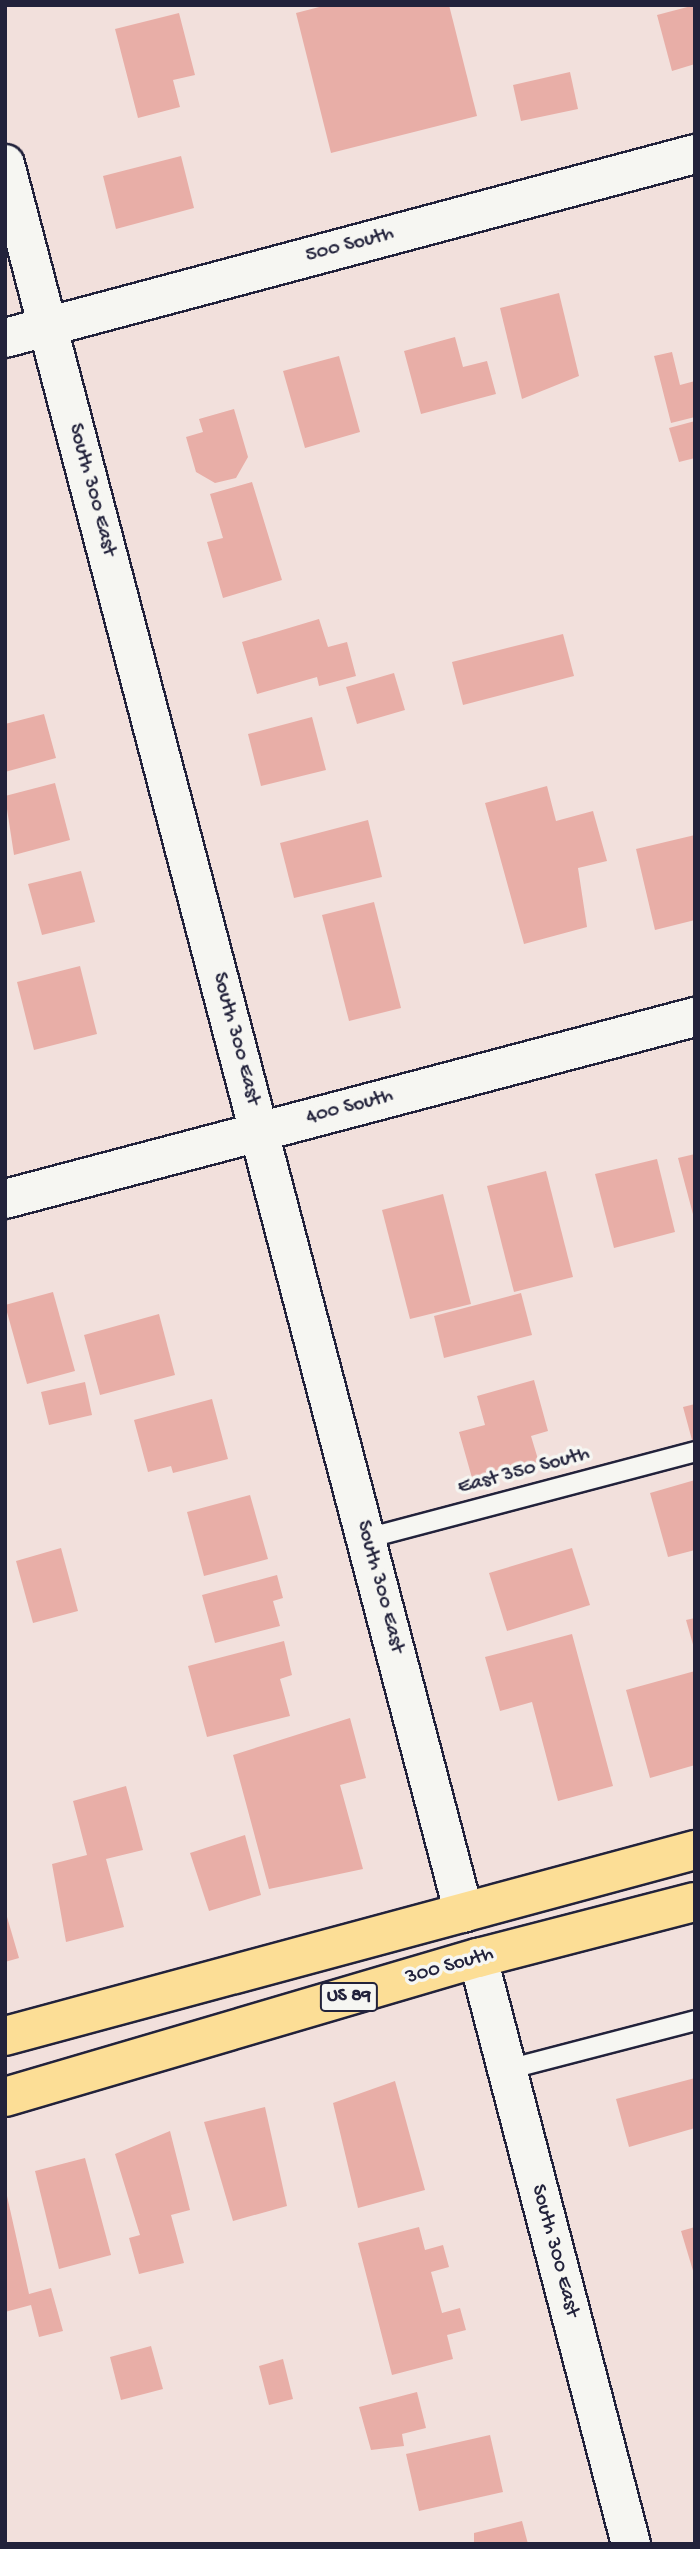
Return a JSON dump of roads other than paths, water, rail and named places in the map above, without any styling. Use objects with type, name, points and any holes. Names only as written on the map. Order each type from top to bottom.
[{"type":"main road","name":"US 89","points":[[5,2036],[695,1850]]},
{"type":"main road","name":"300 South","points":[[5,2096],[478,1958],[695,1902]]},
{"type":"street","name":"500 South","points":[[5,338],[695,154]]},
{"type":"street","name":"South 300 East","points":[[5,164],[464,1913]]},
{"type":"street","name":"400 South","points":[[5,1199],[695,1017]]},
{"type":"street","name":"South 300 East","points":[[478,1958],[631,2544]]},
{"type":"lane","name":"East 350 South","points":[[366,1538],[695,1451]]},
{"type":"lane","points":[[507,2068],[695,2020]]}]
